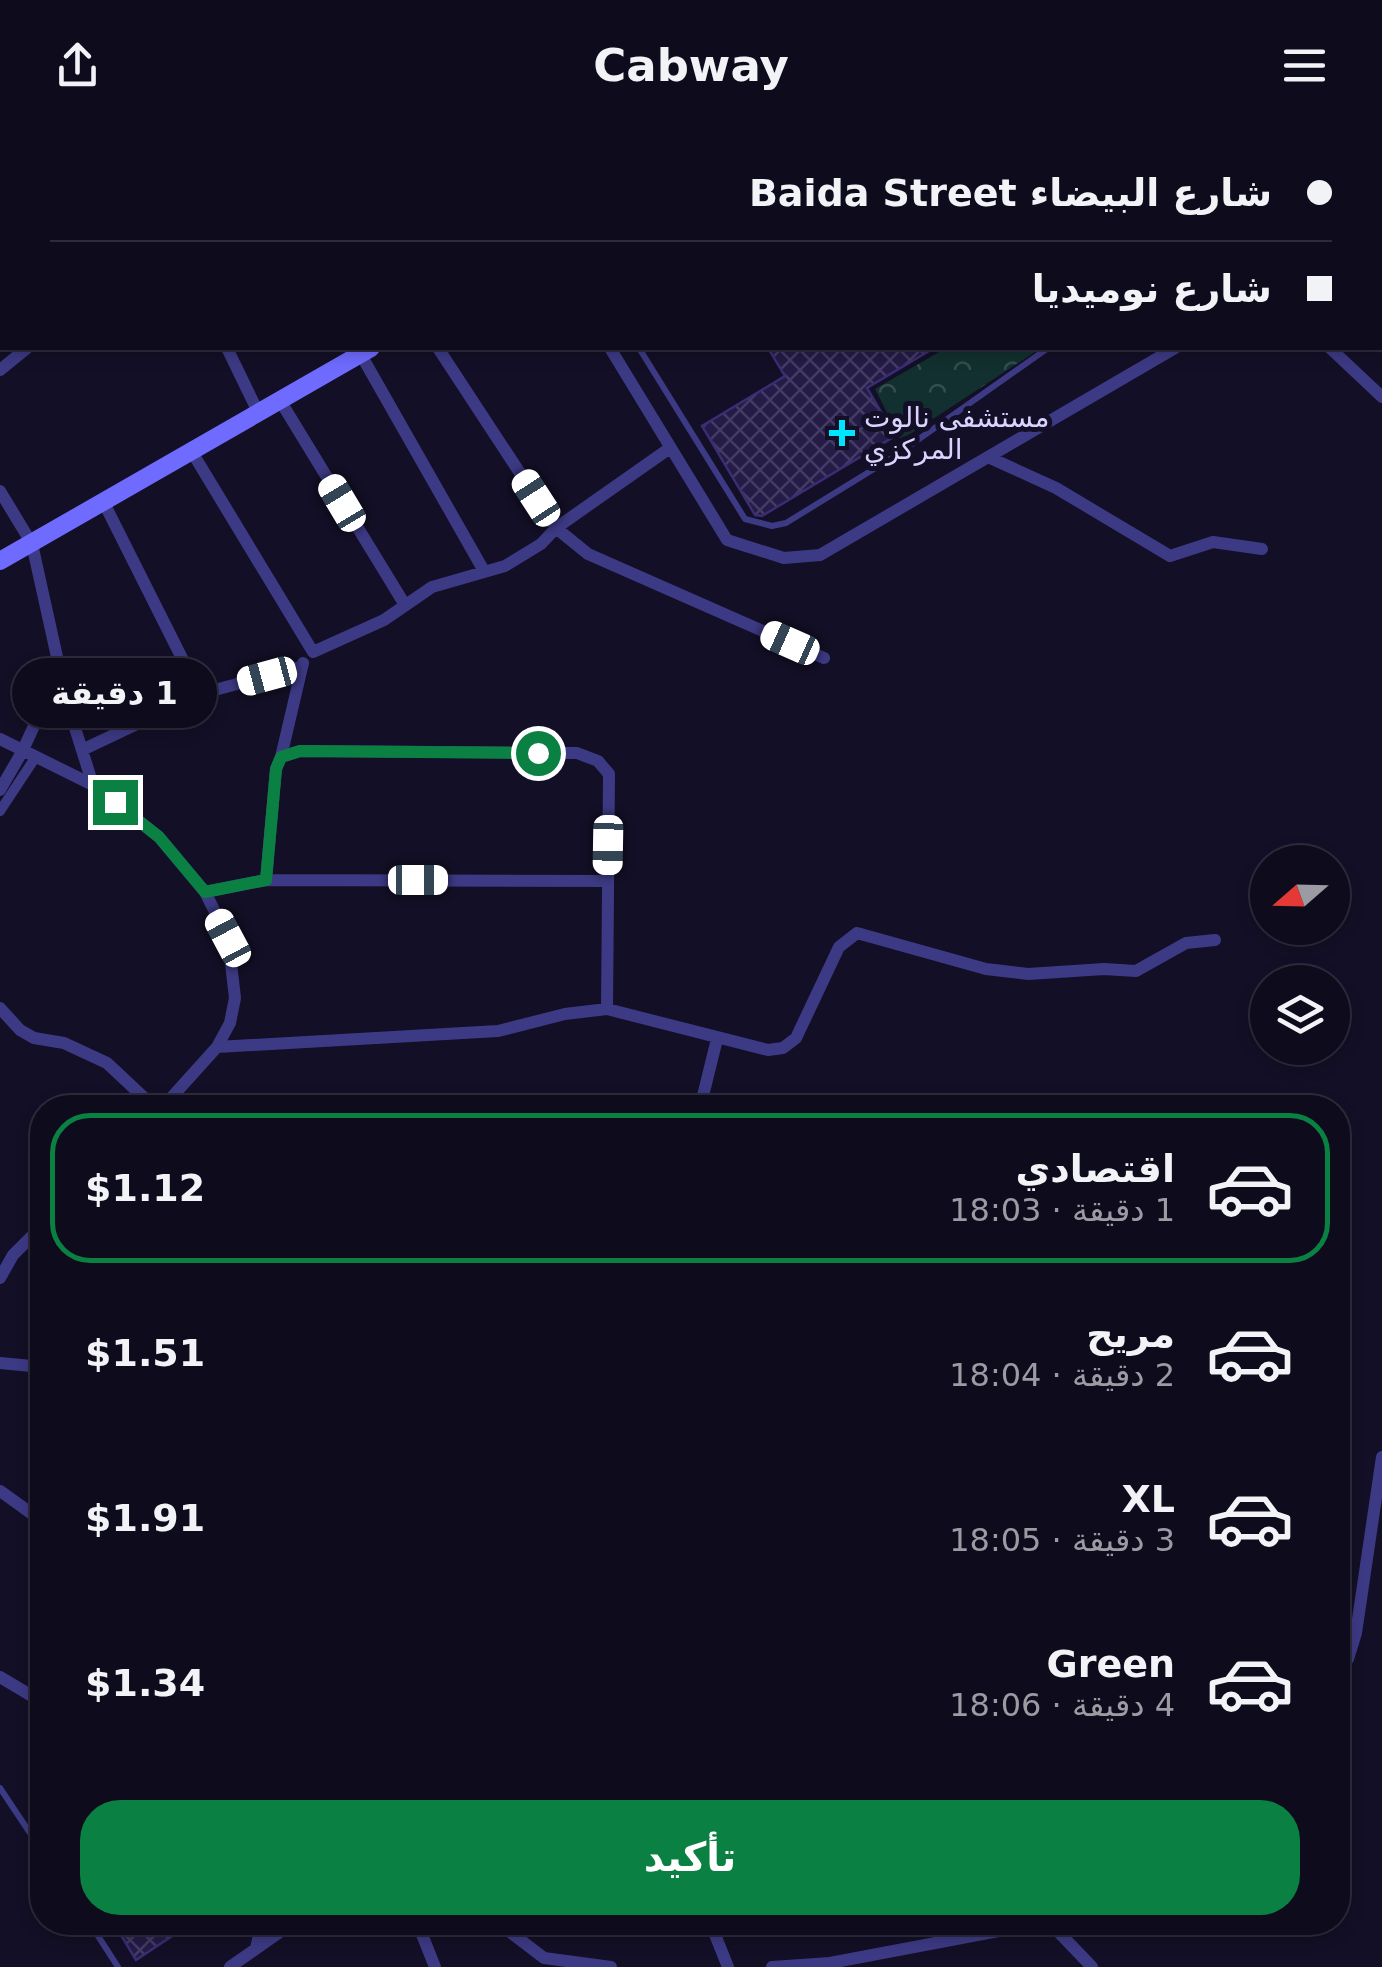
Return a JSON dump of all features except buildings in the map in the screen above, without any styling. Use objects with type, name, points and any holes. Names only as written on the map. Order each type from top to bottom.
[{"type":"main road","points":[[0,561],[366,350]]},
{"type":"street","points":[[0,370],[25,350]]},
{"type":"street","points":[[228,350],[259,414]]},
{"type":"street","points":[[366,350],[484,571]]},
{"type":"street","points":[[439,350],[556,528],[588,554],[824,658]]},
{"type":"street","points":[[611,350],[726,540],[784,558],[820,555],[1172,350]]},
{"type":"street","points":[[1332,350],[1382,397]]},
{"type":"street","points":[[280,402],[404,605]]},
{"type":"street","points":[[266,880],[276,769],[300,667],[312,652],[384,620],[432,588],[506,566],[670,448]]},
{"type":"street","points":[[192,452],[312,652]]},
{"type":"street","points":[[988,457],[1056,488],[1170,556],[1213,542],[1262,549]]},
{"type":"street","points":[[0,490],[32,544],[58,674],[93,785]]},
{"type":"street","points":[[104,502],[200,694]]},
{"type":"street","points":[[82,750],[200,694],[300,667]]},
{"type":"street","points":[[0,812],[29,755],[58,674]]},
{"type":"street","points":[[0,739],[93,785],[159,837],[205,892],[228,938],[235,998],[230,1023],[218,1047],[172,1095]]},
{"type":"street","points":[[281,757],[300,751],[578,753],[598,762],[609,774],[607,1008]]},
{"type":"street","points":[[0,790],[29,755]]},
{"type":"street","points":[[205,892],[266,880],[607,881]]},
{"type":"street","points":[[218,1047],[498,1031],[607,1008],[768,1050],[784,1048],[796,1038],[839,947],[856,933],[986,969],[1028,974],[1136,971],[1186,943],[1215,940]]},
{"type":"street","points":[[0,1008],[20,1030],[34,1038],[64,1043],[107,1063],[144,1095]]},
{"type":"street","points":[[703,1095],[717,1039]]},
{"type":"street","points":[[0,1278],[13,1254],[30,1238]]},
{"type":"street","points":[[0,1363],[30,1365]]},
{"type":"street","points":[[1350,1653],[1382,1457]]},
{"type":"street","points":[[0,1491],[30,1512]]},
{"type":"street","points":[[0,1678],[30,1695]]},
{"type":"street","points":[[256,1948],[259,1935]]},
{"type":"street","points":[[230,1967],[275,1935]]},
{"type":"street","points":[[422,1935],[435,1967]]},
{"type":"street","points":[[514,1935],[544,1958],[611,1967]]},
{"type":"street","points":[[715,1935],[728,1967]]},
{"type":"street","points":[[772,1967],[828,1965],[961,1935]]},
{"type":"street","points":[[1061,1935],[1092,1967]]},
{"type":"lane","points":[[641,350],[745,520],[772,526],[786,523],[896,456],[1045,350]]},
{"type":"lane","points":[[0,1788],[30,1833]]},
{"type":"lane","points":[[97,1935],[118,1967]]},
{"type":"green space","points":[[943,350],[1038,350],[901,440],[875,389]]},
{"type":"place","name":"مستشفى نالوت المركزي","points":[[842,433]]},
{"type":"route","points":[[115,802],[159,837],[205,892],[266,880],[276,769],[281,757],[300,751],[538,753]]}]
